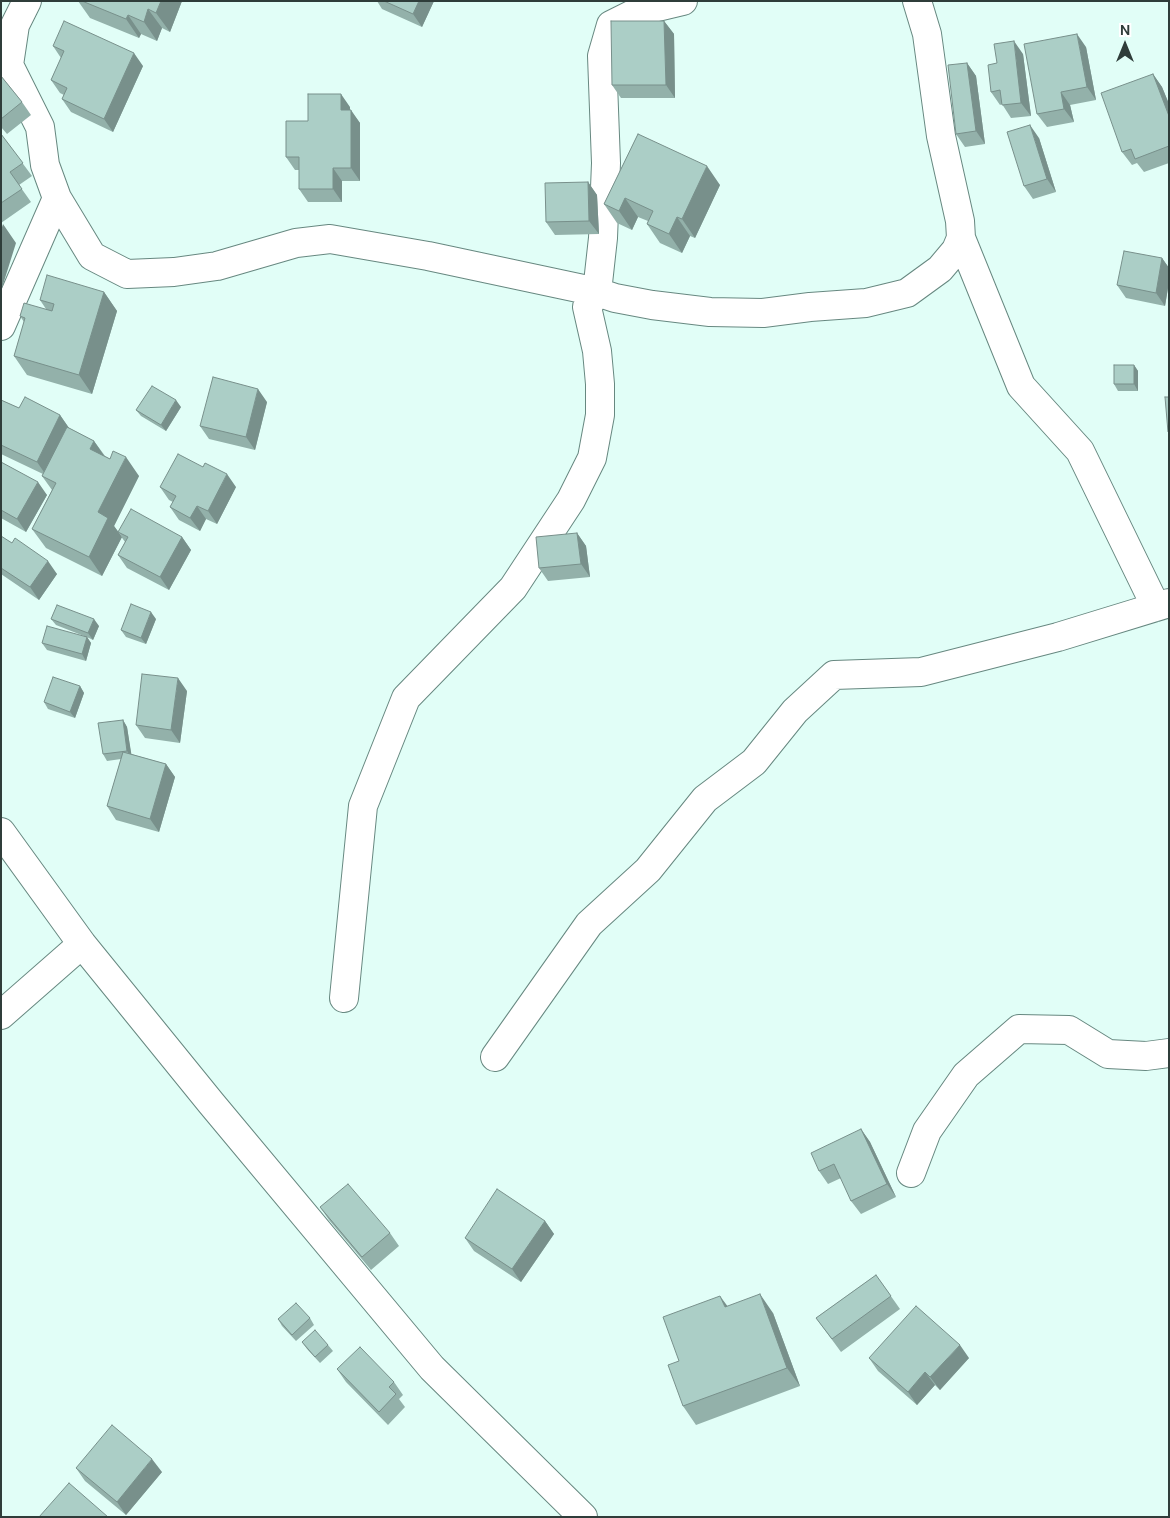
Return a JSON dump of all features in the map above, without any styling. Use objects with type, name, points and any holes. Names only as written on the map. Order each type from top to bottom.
[{"type":"street","points":[[27,1],[15,24],[5,65],[40,127],[44,165],[57,198],[92,256],[127,274],[174,272],[217,266],[296,243],[330,239],[428,256],[652,305],[710,312],[763,313],[866,303],[908,293],[940,268],[956,250],[961,238]]},
{"type":"street","points":[[344,998],[364,806],[406,698],[513,588],[571,500],[592,458],[600,415],[600,384],[597,351],[587,307],[597,292],[604,238],[606,162],[602,56],[611,25],[637,12],[683,1]]},
{"type":"street","points":[[495,1057],[589,924],[648,870],[705,799],[754,762],[795,711],[834,675],[921,672],[1058,637],[1163,605],[1080,451],[1021,386],[961,238],[960,220],[941,136],[927,34],[917,1]]},
{"type":"street","points":[[1,326],[57,198]]},
{"type":"street","points":[[1,832],[82,944],[211,1103],[432,1368],[583,1517]]},
{"type":"street","points":[[1,1016],[82,944]]},
{"type":"street","points":[[911,1173],[927,1131],[966,1074],[1019,1029],[1069,1030],[1108,1054],[1146,1056],[1169,1053]]},
{"type":"building","points":[[82,1],[161,1],[156,13],[148,9],[144,22],[128,15],[126,19]]},
{"type":"building","points":[[384,1],[419,1],[413,14]]},
{"type":"building","points":[[64,21],[134,53],[104,119],[62,99],[67,88],[51,80],[64,51],[53,46]]},
{"type":"building","points":[[611,21],[664,21],[666,85],[612,85]]},
{"type":"building","points":[[1077,34],[1087,87],[1061,92],[1064,109],[1037,114],[1024,44]]},
{"type":"building","points":[[1014,41],[1021,103],[1002,105],[1000,90],[991,92],[988,65],[997,63],[994,44]]},
{"type":"building","points":[[967,63],[976,131],[956,134],[948,65]]},
{"type":"building","points":[[1153,74],[1169,116],[1169,146],[1135,159],[1131,149],[1122,152],[1101,93]]},
{"type":"building","points":[[1,76],[22,102],[1,119]]},
{"type":"building","points":[[308,94],[341,94],[341,110],[351,110],[351,168],[333,168],[333,189],[299,189],[299,157],[286,157],[286,121],[308,121]]},
{"type":"building","points":[[1030,125],[1047,179],[1024,186],[1007,132]]},
{"type":"building","points":[[1,134],[23,163],[10,172],[22,189],[1,203]]},
{"type":"building","points":[[638,134],[707,166],[682,219],[677,217],[669,234],[647,224],[653,211],[625,198],[619,211],[604,204]]},
{"type":"building","points":[[588,182],[589,221],[546,222],[545,183]]},
{"type":"building","points":[[1124,251],[1162,258],[1156,293],[1117,285]]},
{"type":"building","points":[[47,275],[104,292],[79,375],[14,356],[25,318],[20,316],[24,303],[52,311],[54,304],[40,300]]},
{"type":"building","points":[[1114,365],[1134,365],[1134,384],[1114,384]]},
{"type":"building","points":[[213,377],[258,389],[246,437],[200,426]]},
{"type":"building","points":[[152,386],[176,400],[161,425],[136,410]]},
{"type":"building","points":[[25,397],[60,415],[37,462],[1,445],[1,400],[19,408]]},
{"type":"building","points":[[1165,397],[1169,397],[1169,432],[1168,432]]},
{"type":"building","points":[[67,427],[94,441],[90,449],[110,459],[113,451],[126,457],[98,512],[108,518],[89,557],[32,529],[56,483],[42,476]]},
{"type":"building","points":[[178,454],[203,467],[205,463],[227,474],[208,511],[197,506],[190,518],[170,507],[176,496],[160,487]]},
{"type":"building","points":[[1,462],[38,482],[17,519],[1,510]]},
{"type":"building","points":[[131,509],[182,537],[160,577],[118,555],[128,537],[118,532]]},
{"type":"building","points":[[577,533],[581,564],[539,568],[536,537]]},
{"type":"building","points":[[1,536],[12,543],[15,538],[48,561],[30,587],[1,568]]},
{"type":"building","points":[[131,604],[151,612],[141,638],[121,630]]},
{"type":"building","points":[[57,605],[94,619],[88,633],[51,619]]},
{"type":"building","points":[[47,626],[87,637],[82,654],[42,643]]},
{"type":"building","points":[[142,674],[178,678],[171,730],[136,725]]},
{"type":"building","points":[[53,677],[80,686],[70,712],[44,702]]},
{"type":"building","points":[[123,720],[127,751],[103,754],[98,723]]},
{"type":"building","points":[[123,752],[166,764],[150,819],[107,806]]},
{"type":"building","points":[[861,1129],[887,1184],[851,1201],[834,1164],[819,1171],[811,1153]]},
{"type":"building","points":[[348,1184],[390,1233],[362,1257],[320,1207]]},
{"type":"building","points":[[497,1189],[545,1221],[512,1269],[465,1238]]},
{"type":"building","points":[[876,1275],[891,1296],[832,1339],[816,1318]]},
{"type":"building","points":[[760,1294],[787,1368],[683,1406],[668,1365],[679,1361],[663,1317],[720,1296],[725,1307]]},
{"type":"building","points":[[296,1303],[310,1318],[292,1335],[278,1319]]},
{"type":"building","points":[[916,1306],[960,1345],[930,1377],[925,1372],[908,1392],[869,1358]]},
{"type":"building","points":[[315,1330],[328,1345],[315,1357],[302,1342]]},
{"type":"building","points":[[360,1347],[394,1382],[389,1387],[396,1394],[379,1412],[337,1369]]},
{"type":"building","points":[[112,1425],[152,1459],[117,1502],[76,1468]]},
{"type":"building","points":[[69,1483],[108,1517],[39,1517]]}]
